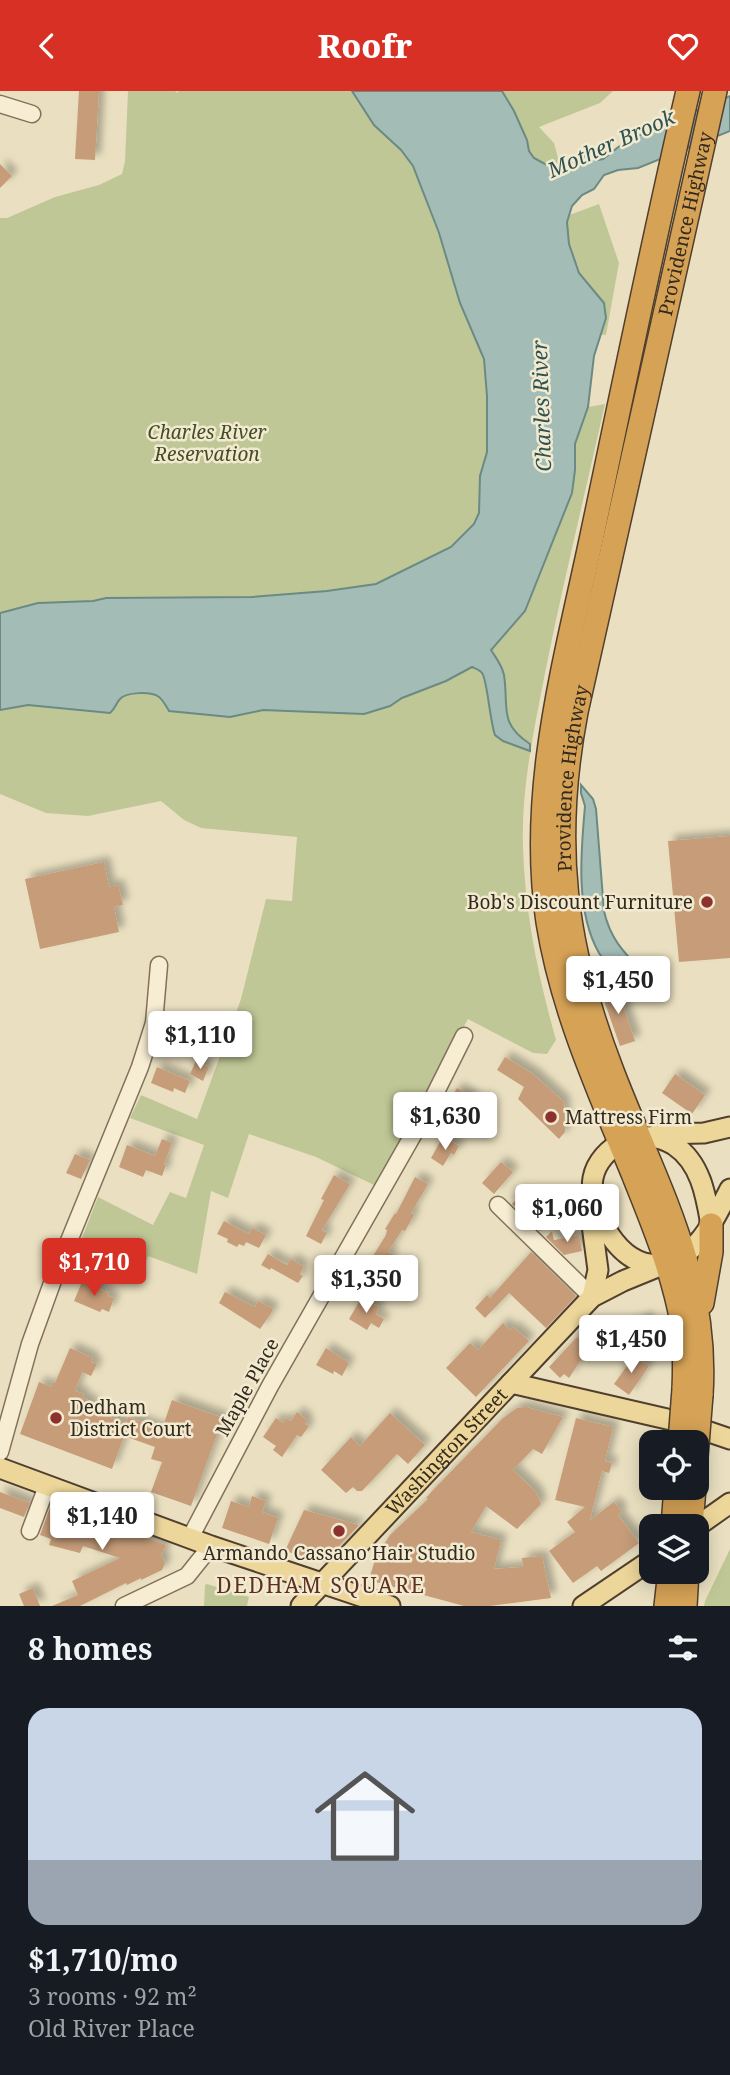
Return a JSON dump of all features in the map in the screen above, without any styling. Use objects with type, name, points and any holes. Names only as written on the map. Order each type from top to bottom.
[{"type":"highway","name":"Providence Highway","points":[[683,1430],[703,1361],[700,1320],[629,1140],[577,1037],[557,968],[545,899],[542,806],[555,713],[688,91]]},
{"type":"highway","name":"Providence Highway","points":[[629,1140],[576,961],[563,870],[563,801],[576,712],[715,91]]},
{"type":"highway","points":[[700,1320],[711,1252],[711,1225]]},
{"type":"highway","name":"Providence Highway","points":[[676,1259],[682,1324],[693,1392],[695,1430]]},
{"type":"highway","points":[[666,1606],[672,1584]]},
{"type":"highway","points":[[679,1584],[685,1606]]},
{"type":"main road","points":[[592,1297],[598,1270],[590,1205],[593,1178],[600,1161],[629,1140],[660,1133],[704,1133],[730,1127]]},
{"type":"main road","points":[[629,1140],[661,1139],[686,1155],[702,1183],[711,1225]]},
{"type":"main road","points":[[593,1178],[593,1195],[601,1220],[620,1248],[637,1262],[658,1266],[676,1259],[700,1240],[730,1189]]},
{"type":"main road","name":"Washington Street","points":[[301,1606],[592,1297],[676,1259]]},
{"type":"main road","points":[[511,1383],[680,1422],[730,1439]]},
{"type":"main road","points":[[0,1468],[211,1546],[390,1606]]},
{"type":"main road","points":[[709,1518],[730,1503]]},
{"type":"main road","points":[[583,1606],[639,1568]]},
{"type":"street","points":[[0,104],[32,114]]},
{"type":"street","points":[[0,1452],[30,1343],[155,1023],[159,965]]},
{"type":"street","name":"Maple Place","points":[[190,1538],[270,1386],[425,1114],[464,1036]]},
{"type":"street","points":[[498,1205],[592,1297]]},
{"type":"street","points":[[30,1531],[47,1486]]},
{"type":"street","points":[[124,1606],[187,1576],[211,1546]]},
{"type":"green space","name":"Charles River Reservation","points":[[128,91],[352,91],[374,125],[401,150],[413,166],[446,255],[508,238],[489,561],[0,664],[0,218],[7,218],[55,197],[99,185],[122,174]]},
{"type":"green space","points":[[499,91],[613,91],[600,103],[539,127],[554,143],[561,169],[554,169],[534,158],[529,151],[527,140]]},
{"type":"green space","points":[[599,204],[619,263],[606,335],[581,333],[564,217]]},
{"type":"green space","points":[[605,404],[545,673],[524,803],[524,872],[530,920],[538,968],[556,1040],[547,1054],[533,1053],[468,1019],[376,1186],[316,1157],[249,1134],[228,1198],[211,1191],[197,1274],[148,1256],[146,1261],[82,1238],[98,1197],[153,1225],[170,1192],[186,1198],[204,1145],[130,1118],[141,1095],[197,1119],[241,999],[266,899],[292,901],[297,837],[201,828],[184,820],[161,801],[88,816],[46,813],[0,794],[0,703],[115,689],[525,611],[572,493],[575,444],[588,407]]},
{"type":"green space","points":[[730,1549],[730,1606],[704,1606],[705,1601]]},
{"type":"green space","points":[[207,1584],[249,1597],[247,1606],[204,1606]]},
{"type":"water","name":"Charles River","points":[[352,91],[502,91],[514,111],[529,151],[534,158],[554,169],[561,169],[585,156],[603,159],[626,141],[730,96],[730,131],[638,168],[604,175],[594,189],[582,195],[572,206],[567,222],[569,244],[579,273],[604,303],[606,318],[594,356],[588,407],[575,444],[572,493],[525,611],[491,650],[504,675],[509,721],[513,729],[530,744],[530,751],[503,741],[495,735],[484,677],[472,667],[390,706],[364,714],[263,710],[230,717],[169,711],[159,697],[145,693],[123,697],[110,713],[28,705],[0,710],[0,613],[38,603],[106,598],[252,597],[376,584],[451,547],[474,524],[479,513],[480,476],[487,452],[484,359],[460,303],[439,233],[413,166],[401,150],[374,125]]},
{"type":"water","points":[[581,785],[593,799],[596,809],[607,922],[622,949],[650,980],[644,986],[635,986],[611,967],[599,953],[591,936],[583,900],[582,842],[585,806]]},
{"type":"building","points":[[79,91],[99,91],[95,160],[75,159]]},
{"type":"building","points":[[0,164],[12,176],[0,188]]},
{"type":"building","points":[[730,836],[730,958],[679,962],[668,841]]},
{"type":"building","points":[[104,862],[109,887],[118,885],[123,905],[114,907],[119,932],[40,949],[25,879]]},
{"type":"building","points":[[617,987],[635,1041],[620,1046],[601,992]]},
{"type":"building","name":"Mattress Firm","points":[[505,1057],[533,1074],[564,1102],[565,1132],[559,1139],[518,1099],[524,1087],[497,1070]]},
{"type":"building","points":[[196,1061],[209,1067],[203,1081],[190,1074]]},
{"type":"building","points":[[157,1067],[190,1081],[185,1093],[174,1088],[173,1092],[151,1083]]},
{"type":"building","points":[[675,1074],[705,1095],[692,1114],[662,1093]]},
{"type":"building","points":[[457,1088],[474,1098],[464,1120],[461,1118],[458,1123],[442,1114]]},
{"type":"building","points":[[162,1139],[172,1143],[162,1176],[146,1170],[143,1177],[119,1167],[127,1145],[155,1156]]},
{"type":"building","points":[[448,1139],[459,1146],[443,1166],[431,1158],[440,1142],[444,1145]]},
{"type":"building","points":[[75,1154],[90,1160],[81,1179],[66,1173]]},
{"type":"building","points":[[501,1162],[513,1172],[494,1194],[482,1183]]},
{"type":"building","points":[[334,1175],[350,1184],[322,1230],[327,1233],[321,1244],[306,1236]]},
{"type":"building","points":[[415,1177],[428,1184],[411,1213],[414,1215],[405,1231],[402,1230],[388,1252],[393,1254],[375,1286],[360,1277],[386,1235],[385,1229]]},
{"type":"building","points":[[521,1194],[551,1218],[540,1231],[512,1204]]},
{"type":"building","points":[[224,1221],[249,1234],[252,1228],[266,1235],[259,1248],[246,1242],[244,1246],[239,1244],[237,1247],[217,1234]]},
{"type":"building","points":[[552,1231],[554,1240],[579,1235],[582,1251],[564,1255],[546,1237]]},
{"type":"building","points":[[531,1252],[576,1296],[546,1328],[509,1293],[485,1318],[475,1308],[487,1295],[490,1298]]},
{"type":"building","points":[[268,1254],[287,1265],[291,1259],[304,1267],[300,1274],[303,1276],[298,1283],[261,1265]]},
{"type":"building","points":[[82,1282],[109,1293],[108,1296],[114,1298],[109,1312],[102,1309],[100,1312],[74,1301]]},
{"type":"building","points":[[225,1292],[255,1307],[258,1301],[272,1308],[272,1312],[260,1329],[219,1303]]},
{"type":"building","points":[[362,1297],[379,1307],[376,1314],[384,1319],[379,1328],[371,1323],[367,1330],[349,1319]]},
{"type":"building","points":[[646,1317],[649,1323],[649,1339],[619,1340],[612,1334]]},
{"type":"building","points":[[503,1323],[510,1330],[513,1327],[529,1341],[476,1397],[446,1368],[470,1343],[478,1350]]},
{"type":"building","points":[[577,1337],[589,1348],[569,1378],[564,1374],[560,1378],[549,1367]]},
{"type":"building","points":[[70,1348],[93,1358],[91,1362],[97,1364],[91,1376],[82,1372],[75,1391],[84,1394],[82,1398],[93,1402],[90,1410],[126,1423],[128,1417],[162,1429],[172,1400],[223,1418],[191,1506],[151,1492],[162,1462],[151,1459],[155,1447],[124,1436],[112,1469],[20,1434],[39,1382],[51,1387],[53,1382],[55,1383]]},
{"type":"building","points":[[326,1348],[349,1363],[342,1376],[316,1365]]},
{"type":"building","points":[[634,1356],[649,1366],[629,1395],[614,1384]]},
{"type":"building","points":[[526,1407],[563,1417],[542,1454],[533,1449],[513,1470],[536,1492],[541,1504],[517,1529],[486,1506],[471,1532],[501,1540],[494,1569],[523,1567],[522,1558],[542,1556],[551,1598],[490,1606],[464,1606],[372,1581],[370,1576],[376,1557],[390,1535],[428,1499],[426,1498],[433,1490],[503,1418],[517,1408]]},
{"type":"building","points":[[297,1412],[307,1420],[305,1424],[309,1426],[301,1437],[297,1435],[282,1457],[273,1450],[276,1446],[263,1437],[276,1418],[283,1423],[286,1418],[291,1421]]},
{"type":"building","points":[[390,1413],[425,1445],[408,1464],[397,1454],[362,1491],[353,1487],[346,1493],[321,1470],[351,1437],[360,1446]]},
{"type":"building","points":[[576,1418],[613,1427],[605,1461],[612,1463],[609,1473],[602,1471],[590,1520],[614,1502],[622,1512],[618,1515],[639,1543],[601,1571],[597,1566],[573,1583],[549,1551],[575,1532],[567,1522],[585,1507],[555,1500]]},
{"type":"building","points":[[0,1492],[30,1503],[24,1517],[0,1508]]},
{"type":"building","points":[[252,1496],[266,1501],[262,1512],[278,1518],[269,1544],[222,1528],[231,1501],[249,1507]]},
{"type":"building","points":[[52,1502],[166,1545],[161,1555],[165,1563],[162,1570],[141,1580],[127,1585],[126,1583],[80,1606],[52,1606],[78,1595],[72,1581],[120,1558],[83,1546],[80,1553],[49,1545],[51,1539],[40,1535]]},
{"type":"building","points":[[304,1510],[359,1525],[324,1562],[285,1551]]},
{"type":"building","points":[[33,1588],[40,1606],[24,1606],[19,1594]]},
{"type":"place","name":"Bob's Discount Furniture","points":[[707,902]]},
{"type":"place","name":"Mattress Firm","points":[[551,1117]]},
{"type":"place","name":"Dedham District Court","points":[[56,1418]]},
{"type":"place","name":"Armando Cassano Hair Studio","points":[[339,1531]]},
{"type":"district","name":"DEDHAM SQUARE","points":[[321,1585]]},
{"type":"water label","name":"Mother Brook","points":[[611,143]]}]
